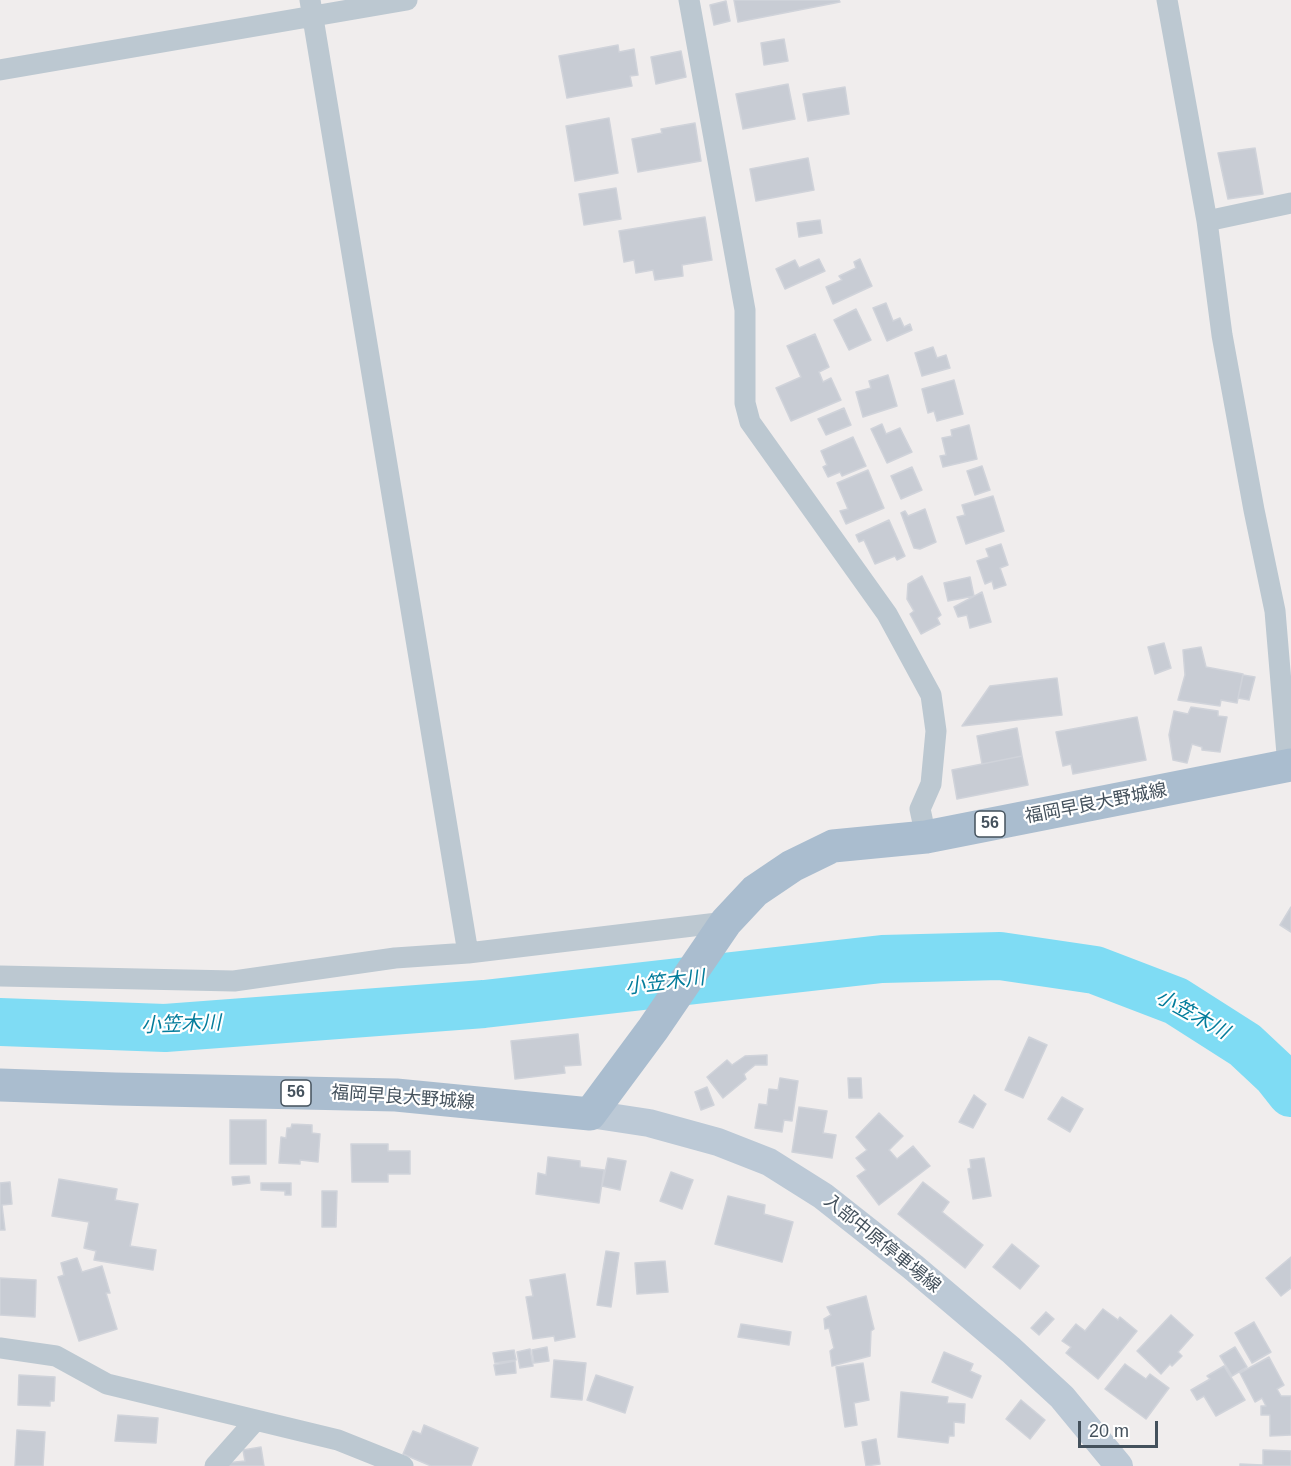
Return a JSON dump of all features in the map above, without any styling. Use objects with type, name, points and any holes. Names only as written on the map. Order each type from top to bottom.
[{"type":"main road","name":"福岡早良大野城線","points":[[722,929],[755,891],[792,866],[833,846],[926,837],[1290,766]]},
{"type":"main road","name":"56","points":[[590,1114],[653,1029],[722,929]]},
{"type":"main road","name":"福岡早良大野城線","points":[[0,1085],[396,1095],[590,1114]]},
{"type":"main road","name":"入部中原停車場線","points":[[590,1114],[649,1123],[718,1142],[769,1162],[824,1196],[914,1267],[1011,1350],[1062,1397],[1119,1466]]},
{"type":"street","points":[[0,70],[312,8],[407,0]]},
{"type":"street","points":[[688,0],[745,310],[745,403],[750,422],[887,614],[931,695],[936,732],[931,784],[920,809],[926,837]]},
{"type":"street","points":[[1167,0],[1207,221],[1222,335],[1275,611],[1290,766]]},
{"type":"street","points":[[312,8],[468,953]]},
{"type":"street","points":[[1207,221],[1291,203]]},
{"type":"street","points":[[0,976],[234,981],[395,958],[722,929]]},
{"type":"street","points":[[0,1352],[56,1356],[107,1384],[338,1440],[404,1466]]},
{"type":"street","points":[[215,1466],[255,1421]]},
{"type":"building","points":[[734,0],[839,0],[840,2],[738,22]]},
{"type":"building","points":[[726,1],[730,21],[714,25],[710,5]]},
{"type":"building","points":[[784,39],[788,61],[764,65],[761,43]]},
{"type":"building","points":[[618,45],[619,52],[634,49],[638,75],[630,76],[632,86],[567,98],[559,56]]},
{"type":"building","points":[[681,51],[686,77],[656,84],[651,57]]},
{"type":"building","points":[[788,84],[795,119],[743,129],[736,94]]},
{"type":"building","points":[[845,87],[849,114],[808,121],[803,94]]},
{"type":"building","points":[[609,118],[618,173],[575,181],[566,126]]},
{"type":"building","points":[[695,123],[701,161],[638,172],[632,139],[662,133],[661,129]]},
{"type":"building","points":[[1255,148],[1263,194],[1228,199],[1218,153]]},
{"type":"building","points":[[808,158],[814,190],[756,201],[750,169]]},
{"type":"building","points":[[616,188],[621,219],[584,225],[579,194]]},
{"type":"building","points":[[705,217],[712,260],[682,265],[683,276],[655,280],[653,270],[636,273],[634,260],[624,262],[619,231]]},
{"type":"building","points":[[820,220],[822,233],[799,237],[797,223]]},
{"type":"building","points":[[819,259],[825,271],[785,289],[776,269],[795,260],[799,268]]},
{"type":"building","points":[[860,259],[872,286],[833,304],[826,287],[842,280],[839,276],[856,268],[854,262]]},
{"type":"building","points":[[886,303],[893,321],[900,318],[904,327],[910,324],[912,330],[887,341],[873,308]]},
{"type":"building","points":[[856,309],[871,340],[849,350],[834,320]]},
{"type":"building","points":[[815,334],[829,367],[819,372],[823,382],[831,378],[841,400],[791,421],[776,388],[801,377],[787,346]]},
{"type":"building","points":[[933,347],[937,358],[946,355],[950,368],[922,376],[915,353]]},
{"type":"building","points":[[888,375],[897,406],[863,417],[856,392],[871,388],[869,381]]},
{"type":"building","points":[[954,380],[963,414],[937,421],[934,411],[928,413],[922,389]]},
{"type":"building","points":[[844,408],[851,425],[826,435],[818,419]]},
{"type":"building","points":[[882,424],[886,434],[900,428],[912,452],[887,463],[871,429]]},
{"type":"building","points":[[969,425],[977,459],[943,467],[940,456],[946,455],[942,438],[952,436],[951,430]]},
{"type":"building","points":[[853,437],[866,466],[842,476],[840,472],[828,477],[823,467],[827,465],[821,451]]},
{"type":"building","points":[[982,466],[990,490],[975,495],[967,471]]},
{"type":"building","points":[[912,467],[922,490],[901,499],[891,476]]},
{"type":"building","points":[[868,470],[884,508],[846,524],[840,511],[848,509],[837,483]]},
{"type":"building","points":[[993,496],[1004,531],[966,544],[957,517],[965,515],[962,505]]},
{"type":"building","points":[[925,509],[936,542],[920,549],[914,548],[901,513],[905,511],[908,516]]},
{"type":"building","points":[[889,520],[905,556],[897,560],[895,556],[875,564],[864,540],[859,542],[856,535]]},
{"type":"building","points":[[1001,544],[1008,565],[1000,568],[1006,585],[994,589],[992,581],[985,584],[977,561],[989,557],[986,549]]},
{"type":"building","points":[[922,576],[941,615],[937,618],[940,624],[921,634],[910,614],[914,611],[907,599],[908,584]]},
{"type":"building","points":[[970,577],[974,596],[948,601],[944,583]]},
{"type":"building","points":[[982,592],[991,622],[970,628],[967,615],[958,617],[954,607]]},
{"type":"building","points":[[1164,643],[1171,668],[1155,674],[1148,647]]},
{"type":"building","points":[[1201,647],[1206,667],[1243,674],[1237,703],[1221,700],[1220,706],[1178,700],[1185,675],[1183,650]]},
{"type":"building","points":[[1243,675],[1255,677],[1249,700],[1238,698]]},
{"type":"building","points":[[1057,678],[1062,715],[962,726],[990,686]]},
{"type":"building","points":[[1191,707],[1218,711],[1218,716],[1227,717],[1220,752],[1202,750],[1202,747],[1192,744],[1187,763],[1173,760],[1169,735],[1174,711],[1188,714]]},
{"type":"building","points":[[1137,717],[1146,760],[1073,774],[1071,764],[1063,766],[1056,732]]},
{"type":"building","points":[[1017,728],[1022,756],[982,764],[977,736]]},
{"type":"building","points":[[1022,756],[1028,785],[957,799],[952,770]]},
{"type":"building","points":[[1291,907],[1291,932],[1280,925]]},
{"type":"building","points":[[578,1034],[581,1065],[564,1066],[565,1073],[515,1079],[511,1041]]},
{"type":"building","points":[[1029,1037],[1047,1045],[1023,1098],[1005,1090]]},
{"type":"building","points":[[767,1055],[767,1065],[755,1065],[744,1074],[746,1079],[723,1098],[707,1077],[727,1060],[732,1065],[745,1056]]},
{"type":"building","points":[[780,1078],[798,1081],[792,1121],[784,1120],[782,1132],[755,1128],[759,1104],[767,1105],[769,1089],[778,1090]]},
{"type":"building","points":[[848,1078],[861,1078],[862,1098],[849,1098]]},
{"type":"building","points":[[707,1087],[714,1105],[701,1110],[695,1092]]},
{"type":"building","points":[[974,1095],[986,1104],[973,1128],[959,1122]]},
{"type":"building","points":[[1062,1097],[1083,1109],[1070,1132],[1048,1119]]},
{"type":"building","points":[[799,1107],[827,1111],[823,1133],[836,1135],[832,1158],[792,1152]]},
{"type":"building","points":[[879,1113],[903,1136],[889,1150],[897,1159],[913,1146],[930,1166],[879,1205],[857,1176],[866,1170],[856,1158],[867,1150],[856,1137]]},
{"type":"building","points":[[230,1120],[266,1120],[266,1164],[230,1164]]},
{"type":"building","points":[[292,1124],[312,1125],[312,1133],[320,1134],[318,1162],[300,1160],[300,1164],[279,1163],[281,1137],[286,1138],[287,1128],[291,1128]]},
{"type":"building","points":[[351,1144],[388,1144],[388,1151],[410,1151],[410,1174],[388,1174],[388,1182],[352,1182]]},
{"type":"building","points":[[548,1157],[580,1161],[580,1167],[604,1170],[599,1203],[536,1194],[538,1173],[546,1175]]},
{"type":"building","points":[[608,1158],[626,1161],[620,1190],[602,1186]]},
{"type":"building","points":[[984,1158],[991,1196],[973,1199],[968,1169],[971,1168],[970,1160]]},
{"type":"building","points":[[671,1172],[693,1180],[682,1209],[660,1201]]},
{"type":"building","points":[[249,1176],[250,1183],[233,1185],[232,1177]]},
{"type":"building","points":[[59,1179],[117,1189],[115,1200],[138,1204],[130,1246],[156,1250],[153,1270],[94,1260],[96,1251],[84,1248],[89,1222],[52,1216]]},
{"type":"building","points":[[10,1182],[12,1204],[2,1205],[5,1230],[0,1230],[0,1183]]},
{"type":"building","points":[[923,1182],[949,1202],[942,1212],[983,1245],[965,1268],[898,1214]]},
{"type":"building","points":[[261,1183],[291,1183],[291,1195],[285,1195],[285,1191],[261,1190]]},
{"type":"building","points":[[322,1191],[337,1191],[336,1227],[322,1227]]},
{"type":"building","points":[[728,1196],[765,1205],[764,1214],[793,1222],[782,1262],[715,1244]]},
{"type":"building","points":[[1012,1244],[1039,1266],[1020,1289],[993,1267]]},
{"type":"building","points":[[606,1251],[619,1253],[611,1307],[597,1305]]},
{"type":"building","points":[[1291,1257],[1291,1288],[1281,1296],[1266,1278]]},
{"type":"building","points":[[77,1258],[82,1272],[102,1266],[110,1293],[106,1293],[117,1329],[79,1341],[58,1277],[64,1275],[61,1263]]},
{"type":"building","points":[[665,1261],[668,1292],[637,1294],[635,1263]]},
{"type":"building","points":[[565,1274],[575,1337],[555,1341],[554,1336],[533,1339],[526,1297],[533,1296],[530,1280]]},
{"type":"building","points":[[0,1278],[36,1280],[35,1317],[0,1315]]},
{"type":"building","points":[[866,1296],[874,1329],[871,1331],[870,1356],[832,1366],[830,1351],[834,1348],[829,1328],[825,1329],[824,1319],[831,1315],[827,1307]]},
{"type":"building","points":[[1103,1309],[1118,1320],[1120,1317],[1137,1331],[1098,1379],[1066,1353],[1071,1347],[1062,1341],[1076,1324],[1085,1331]]},
{"type":"building","points":[[1046,1312],[1054,1319],[1039,1335],[1031,1328]]},
{"type":"building","points":[[1171,1315],[1193,1335],[1178,1352],[1182,1356],[1161,1374],[1137,1351]]},
{"type":"building","points":[[1254,1322],[1271,1352],[1252,1363],[1235,1333]]},
{"type":"building","points":[[741,1324],[791,1332],[789,1345],[738,1337]]},
{"type":"building","points":[[547,1347],[549,1361],[534,1363],[532,1350]]},
{"type":"building","points":[[1235,1347],[1247,1367],[1232,1376],[1220,1356]]},
{"type":"building","points":[[530,1349],[533,1366],[520,1368],[517,1352]]},
{"type":"building","points":[[514,1350],[516,1360],[495,1363],[493,1353]]},
{"type":"building","points":[[944,1352],[973,1364],[970,1371],[981,1376],[972,1398],[932,1382]]},
{"type":"building","points":[[1269,1357],[1284,1385],[1277,1389],[1281,1396],[1291,1396],[1291,1435],[1270,1436],[1270,1415],[1261,1415],[1261,1406],[1266,1406],[1262,1398],[1255,1402],[1240,1373]]},
{"type":"building","points":[[554,1360],[586,1363],[582,1400],[551,1397]]},
{"type":"building","points":[[515,1361],[516,1373],[496,1375],[494,1365]]},
{"type":"building","points":[[863,1363],[869,1400],[854,1403],[857,1425],[845,1427],[836,1367]]},
{"type":"building","points":[[1125,1364],[1146,1379],[1150,1374],[1169,1388],[1146,1419],[1105,1389]]},
{"type":"building","points":[[1224,1366],[1245,1400],[1216,1416],[1204,1396],[1197,1400],[1191,1390],[1210,1379],[1207,1376]]},
{"type":"building","points":[[19,1375],[55,1377],[54,1401],[50,1401],[50,1406],[18,1405]]},
{"type":"building","points":[[596,1375],[633,1387],[625,1413],[587,1400]]},
{"type":"building","points":[[901,1392],[948,1397],[947,1403],[965,1404],[964,1423],[954,1422],[954,1436],[949,1436],[948,1443],[898,1437]]},
{"type":"building","points":[[1021,1400],[1045,1420],[1030,1439],[1006,1419]]},
{"type":"building","points":[[118,1415],[158,1418],[156,1443],[115,1441]]},
{"type":"building","points":[[424,1425],[478,1448],[471,1466],[431,1466],[403,1454],[413,1431],[421,1434]]},
{"type":"building","points":[[17,1430],[45,1432],[43,1466],[15,1466]]},
{"type":"building","points":[[876,1439],[880,1464],[866,1466],[862,1442]]},
{"type":"building","points":[[261,1447],[264,1466],[227,1466],[226,1463],[245,1461],[243,1450]]},
{"type":"building","points":[[1263,1450],[1291,1451],[1291,1466],[1240,1466],[1240,1464],[1263,1465]]},
{"type":"waterway","name":"小笠木川","points":[[0,1022],[165,1028],[484,1004],[882,959],[1000,956],[1095,970],[1176,1001],[1245,1045],[1276,1074],[1291,1093]]}]
